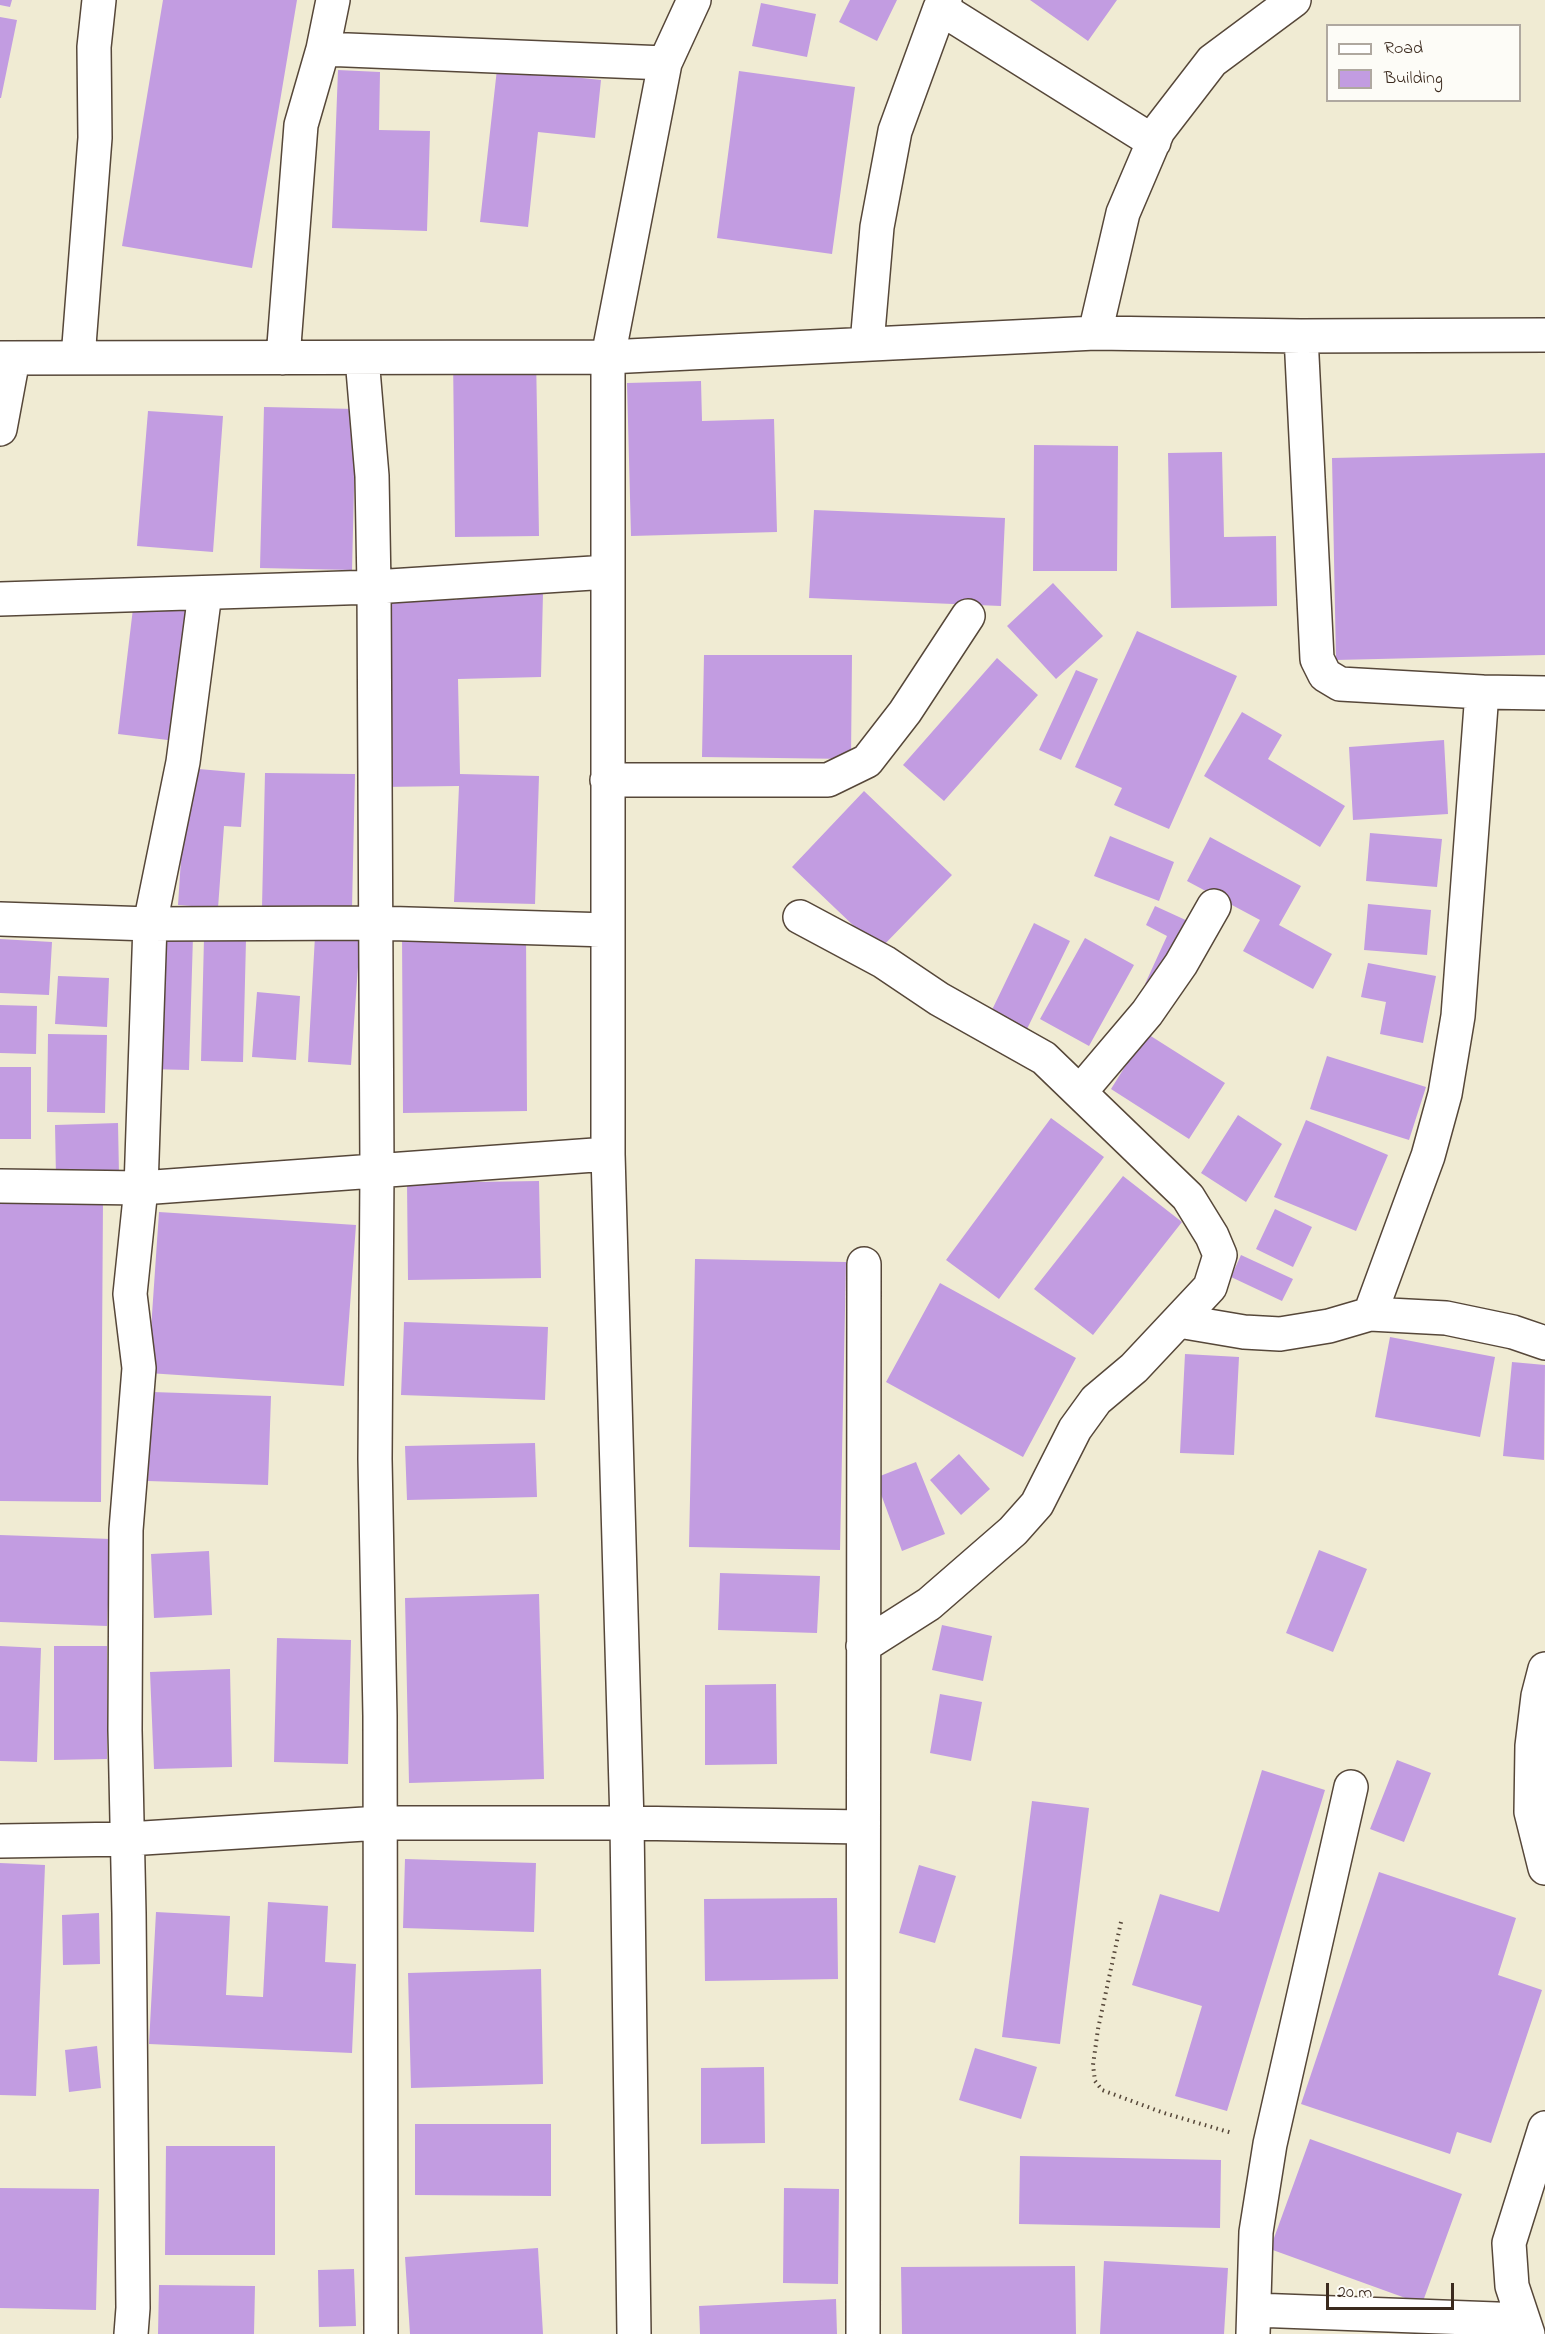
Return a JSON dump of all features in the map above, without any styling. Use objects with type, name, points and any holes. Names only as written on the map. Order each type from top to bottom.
[{"type":"street","points":[[78,358],[95,138],[94,47],[99,0]]},
{"type":"street","points":[[283,358],[301,125],[323,49],[333,0]]},
{"type":"street","points":[[634,2334],[627,1823],[608,1154],[608,357],[665,63],[694,0]]},
{"type":"street","points":[[1095,333],[1123,213],[1158,131],[1212,61],[1294,0]]},
{"type":"street","points":[[867,344],[877,227],[896,131],[943,4],[1154,142]]},
{"type":"street","points":[[323,49],[665,63]]},
{"type":"street","points":[[0,429],[7,358],[608,357],[1095,333],[1301,336],[1545,335]]},
{"type":"street","points":[[1301,336],[1317,659],[1325,675],[1340,684],[1545,693]]},
{"type":"street","points":[[362,358],[372,476],[374,587],[377,1170],[375,1459],[380,1716],[381,2334]]},
{"type":"street","points":[[0,599],[374,587],[608,572]]},
{"type":"street","points":[[131,2334],[133,2296],[125,1730],[126,1530],[139,1368],[130,1294],[141,1188],[150,924],[183,762],[205,593]]},
{"type":"street","points":[[608,780],[828,780],[867,761],[905,712],[968,616]]},
{"type":"street","points":[[1370,1314],[1428,1156],[1445,1094],[1458,1016],[1482,692]]},
{"type":"street","points":[[1080,1092],[1147,1013],[1181,964],[1214,906]]},
{"type":"street","points":[[800,917],[884,962],[939,999],[1044,1058],[1188,1197],[1212,1236],[1220,1255],[1210,1287],[1134,1368],[1096,1400],[1075,1430],[1037,1504],[1013,1531],[929,1604],[863,1646]]},
{"type":"street","points":[[0,919],[150,924],[375,923],[608,930]]},
{"type":"street","points":[[0,1186],[141,1188],[608,1154]]},
{"type":"street","points":[[863,2334],[864,1263]]},
{"type":"street","points":[[1179,1321],[1244,1332],[1280,1334],[1329,1326],[1370,1314],[1446,1318],[1513,1332],[1545,1343]]},
{"type":"street","points":[[1545,1669],[1538,1696],[1533,1736],[1531,1812],[1545,1868]]},
{"type":"street","points":[[1351,1786],[1270,2144],[1256,2232],[1253,2322],[1525,2327],[1512,2286],[1509,2243],[1545,2128]]},
{"type":"street","points":[[0,1841],[128,1839],[380,1823],[627,1823],[863,1827]]},
{"type":"path","points":[[1121,1922],[1098,2029],[1093,2065],[1095,2081],[1102,2090],[1164,2113],[1270,2144]]},
{"type":"building","points":[[0,0],[12,0],[10,7],[0,5]]},
{"type":"building","points":[[163,0],[297,0],[252,268],[122,246]]},
{"type":"building","points":[[850,0],[897,0],[877,41],[839,22]]},
{"type":"building","points":[[1030,0],[1117,0],[1088,41]]},
{"type":"building","points":[[761,3],[816,14],[807,57],[752,46]]},
{"type":"building","points":[[0,17],[17,20],[1,98],[0,98]]},
{"type":"building","points":[[497,69],[601,80],[595,138],[538,132],[528,227],[480,222]]},
{"type":"building","points":[[338,70],[380,72],[379,130],[430,131],[427,231],[332,228]]},
{"type":"building","points":[[739,71],[855,87],[832,254],[717,238]]},
{"type":"building","points":[[536,353],[539,536],[455,537],[453,354]]},
{"type":"building","points":[[701,381],[702,421],[774,419],[777,532],[631,536],[627,383]]},
{"type":"building","points":[[264,407],[356,409],[352,570],[260,568]]},
{"type":"building","points":[[148,411],[223,416],[213,552],[137,546]]},
{"type":"building","points":[[1034,445],[1118,446],[1117,571],[1033,571]]},
{"type":"building","points":[[1222,452],[1224,537],[1276,536],[1277,606],[1171,608],[1168,453]]},
{"type":"building","points":[[1545,453],[1545,655],[1336,660],[1332,458]]},
{"type":"building","points":[[814,510],[1005,518],[1001,606],[809,598]]},
{"type":"building","points":[[1053,583],[1103,636],[1056,679],[1007,626]]},
{"type":"building","points":[[457,587],[502,594],[543,593],[541,677],[458,679],[460,774],[539,776],[535,904],[454,902],[459,786],[380,787],[380,600],[457,600]]},
{"type":"building","points":[[134,600],[191,607],[176,741],[118,734]]},
{"type":"building","points":[[1137,631],[1237,676],[1169,829],[1114,805],[1122,788],[1075,767]]},
{"type":"building","points":[[704,655],[852,655],[851,759],[702,757]]},
{"type":"building","points":[[997,658],[1038,695],[944,801],[903,765]]},
{"type":"building","points":[[1076,670],[1098,679],[1061,760],[1039,750]]},
{"type":"building","points":[[1242,712],[1282,735],[1268,759],[1345,806],[1320,847],[1204,776]]},
{"type":"building","points":[[1444,740],[1448,814],[1353,820],[1349,747]]},
{"type":"building","points":[[187,768],[245,773],[241,827],[224,826],[218,908],[178,905]]},
{"type":"building","points":[[265,773],[355,774],[352,908],[262,907]]},
{"type":"building","points":[[864,791],[952,875],[879,950],[792,867]]},
{"type":"building","points":[[1370,833],[1442,839],[1437,887],[1366,881]]},
{"type":"building","points":[[1110,836],[1174,862],[1159,901],[1094,876]]},
{"type":"building","points":[[1210,837],[1301,886],[1279,925],[1332,954],[1313,989],[1243,951],[1260,920],[1187,881]]},
{"type":"building","points":[[1368,904],[1431,910],[1427,955],[1364,950]]},
{"type":"building","points":[[1155,906],[1190,922],[1160,990],[1145,984],[1167,936],[1146,925]]},
{"type":"building","points":[[1034,923],[1070,941],[1027,1029],[991,1012]]},
{"type":"building","points":[[526,931],[527,1111],[403,1113],[402,932]]},
{"type":"building","points":[[151,935],[193,936],[189,1070],[148,1069]]},
{"type":"building","points":[[315,936],[360,939],[351,1065],[308,1062]]},
{"type":"building","points":[[204,938],[246,940],[243,1062],[201,1061]]},
{"type":"building","points":[[1085,938],[1134,965],[1089,1046],[1040,1019]]},
{"type":"building","points":[[0,939],[52,942],[49,995],[0,993]]},
{"type":"building","points":[[1368,963],[1436,976],[1423,1043],[1380,1034],[1386,1002],[1361,997]]},
{"type":"building","points":[[58,976],[109,978],[107,1027],[55,1024]]},
{"type":"building","points":[[257,992],[300,996],[296,1060],[252,1057]]},
{"type":"building","points":[[0,1005],[37,1006],[36,1054],[0,1053]]},
{"type":"building","points":[[1146,1033],[1225,1083],[1189,1139],[1111,1089]]},
{"type":"building","points":[[48,1034],[107,1035],[105,1113],[47,1112]]},
{"type":"building","points":[[1327,1056],[1426,1087],[1409,1140],[1310,1109]]},
{"type":"building","points":[[0,1067],[31,1067],[31,1139],[0,1139]]},
{"type":"building","points":[[1238,1115],[1282,1144],[1246,1202],[1201,1173]]},
{"type":"building","points":[[1051,1118],[1104,1157],[999,1299],[946,1260]]},
{"type":"building","points":[[1306,1120],[1388,1155],[1356,1231],[1274,1197]]},
{"type":"building","points":[[118,1123],[119,1175],[56,1177],[55,1125]]},
{"type":"building","points":[[1123,1176],[1182,1222],[1093,1335],[1034,1289]]},
{"type":"building","points":[[539,1181],[541,1278],[408,1280],[407,1183]]},
{"type":"building","points":[[0,1199],[103,1200],[101,1502],[0,1501]]},
{"type":"building","points":[[1275,1209],[1312,1227],[1293,1267],[1256,1249]]},
{"type":"building","points":[[159,1212],[356,1225],[344,1386],[148,1373]]},
{"type":"building","points":[[1241,1255],[1293,1279],[1282,1301],[1231,1277]]},
{"type":"building","points":[[695,1259],[846,1262],[840,1550],[689,1547]]},
{"type":"building","points":[[940,1283],[1076,1358],[1023,1457],[886,1382]]},
{"type":"building","points":[[404,1322],[548,1327],[545,1400],[401,1395]]},
{"type":"building","points":[[1390,1337],[1495,1357],[1480,1437],[1375,1417]]},
{"type":"building","points":[[1185,1354],[1239,1357],[1234,1455],[1180,1453]]},
{"type":"building","points":[[1512,1362],[1545,1365],[1544,1460],[1503,1456]]},
{"type":"building","points":[[152,1392],[271,1396],[268,1485],[148,1481]]},
{"type":"building","points":[[535,1443],[537,1497],[407,1500],[405,1446]]},
{"type":"building","points":[[959,1454],[990,1489],[961,1515],[930,1480]]},
{"type":"building","points":[[916,1462],[945,1534],[902,1551],[875,1478]]},
{"type":"building","points":[[0,1535],[111,1539],[107,1626],[0,1622]]},
{"type":"building","points":[[1319,1550],[1367,1569],[1333,1652],[1286,1633]]},
{"type":"building","points":[[209,1551],[212,1615],[154,1618],[151,1554]]},
{"type":"building","points":[[720,1573],[820,1576],[817,1633],[718,1630]]},
{"type":"building","points":[[539,1594],[544,1779],[409,1783],[405,1598]]},
{"type":"building","points":[[942,1625],[992,1636],[983,1681],[932,1670]]},
{"type":"building","points":[[277,1638],[351,1640],[348,1764],[274,1762]]},
{"type":"building","points":[[0,1646],[41,1648],[37,1762],[0,1761]]},
{"type":"building","points":[[54,1646],[107,1646],[107,1759],[54,1760]]},
{"type":"building","points":[[230,1669],[232,1767],[154,1769],[150,1672]]},
{"type":"building","points":[[776,1684],[777,1764],[705,1765],[705,1685]]},
{"type":"building","points":[[940,1694],[982,1702],[971,1761],[930,1753]]},
{"type":"building","points":[[1397,1760],[1431,1773],[1404,1842],[1370,1829]]},
{"type":"building","points":[[1262,1770],[1325,1790],[1227,2111],[1175,2096],[1202,2006],[1132,1985],[1160,1894],[1219,1912]]},
{"type":"building","points":[[1032,1801],[1089,1808],[1060,2044],[1002,2037]]},
{"type":"building","points":[[405,1859],[536,1863],[534,1932],[403,1928]]},
{"type":"building","points":[[0,1863],[45,1865],[36,2096],[0,2095]]},
{"type":"building","points":[[919,1865],[956,1876],[935,1943],[899,1933]]},
{"type":"building","points":[[1379,1872],[1516,1918],[1498,1975],[1542,1990],[1491,2143],[1457,2132],[1450,2154],[1301,2104]]},
{"type":"building","points":[[837,1898],[838,1979],[705,1981],[704,1899]]},
{"type":"building","points":[[268,1902],[328,1906],[325,1962],[356,1964],[352,2053],[149,2044],[156,1912],[230,1916],[226,1995],[263,1997]]},
{"type":"building","points":[[99,1913],[100,1964],[63,1965],[62,1915]]},
{"type":"building","points":[[541,1969],[543,2084],[411,2088],[408,1973]]},
{"type":"building","points":[[97,2046],[101,2088],[69,2092],[65,2050]]},
{"type":"building","points":[[975,2048],[1037,2067],[1021,2119],[959,2100]]},
{"type":"building","points":[[764,2067],[765,2143],[701,2144],[701,2068]]},
{"type":"building","points":[[415,2124],[551,2124],[551,2196],[415,2195]]},
{"type":"building","points":[[1310,2139],[1462,2194],[1422,2304],[1270,2249]]},
{"type":"building","points":[[166,2146],[275,2146],[275,2255],[165,2255]]},
{"type":"building","points":[[1020,2156],[1221,2160],[1220,2228],[1019,2224]]},
{"type":"building","points":[[0,2188],[99,2189],[96,2310],[0,2308]]},
{"type":"building","points":[[784,2188],[839,2189],[838,2284],[783,2283]]},
{"type":"building","points":[[538,2248],[543,2334],[410,2334],[405,2257]]},
{"type":"building","points":[[1104,2261],[1228,2268],[1224,2334],[1100,2334]]},
{"type":"building","points":[[1075,2266],[1076,2334],[902,2334],[901,2267]]},
{"type":"building","points":[[354,2269],[356,2326],[319,2327],[318,2270]]},
{"type":"building","points":[[159,2285],[255,2286],[254,2334],[158,2334]]},
{"type":"building","points":[[836,2299],[837,2334],[700,2334],[699,2306]]}]
